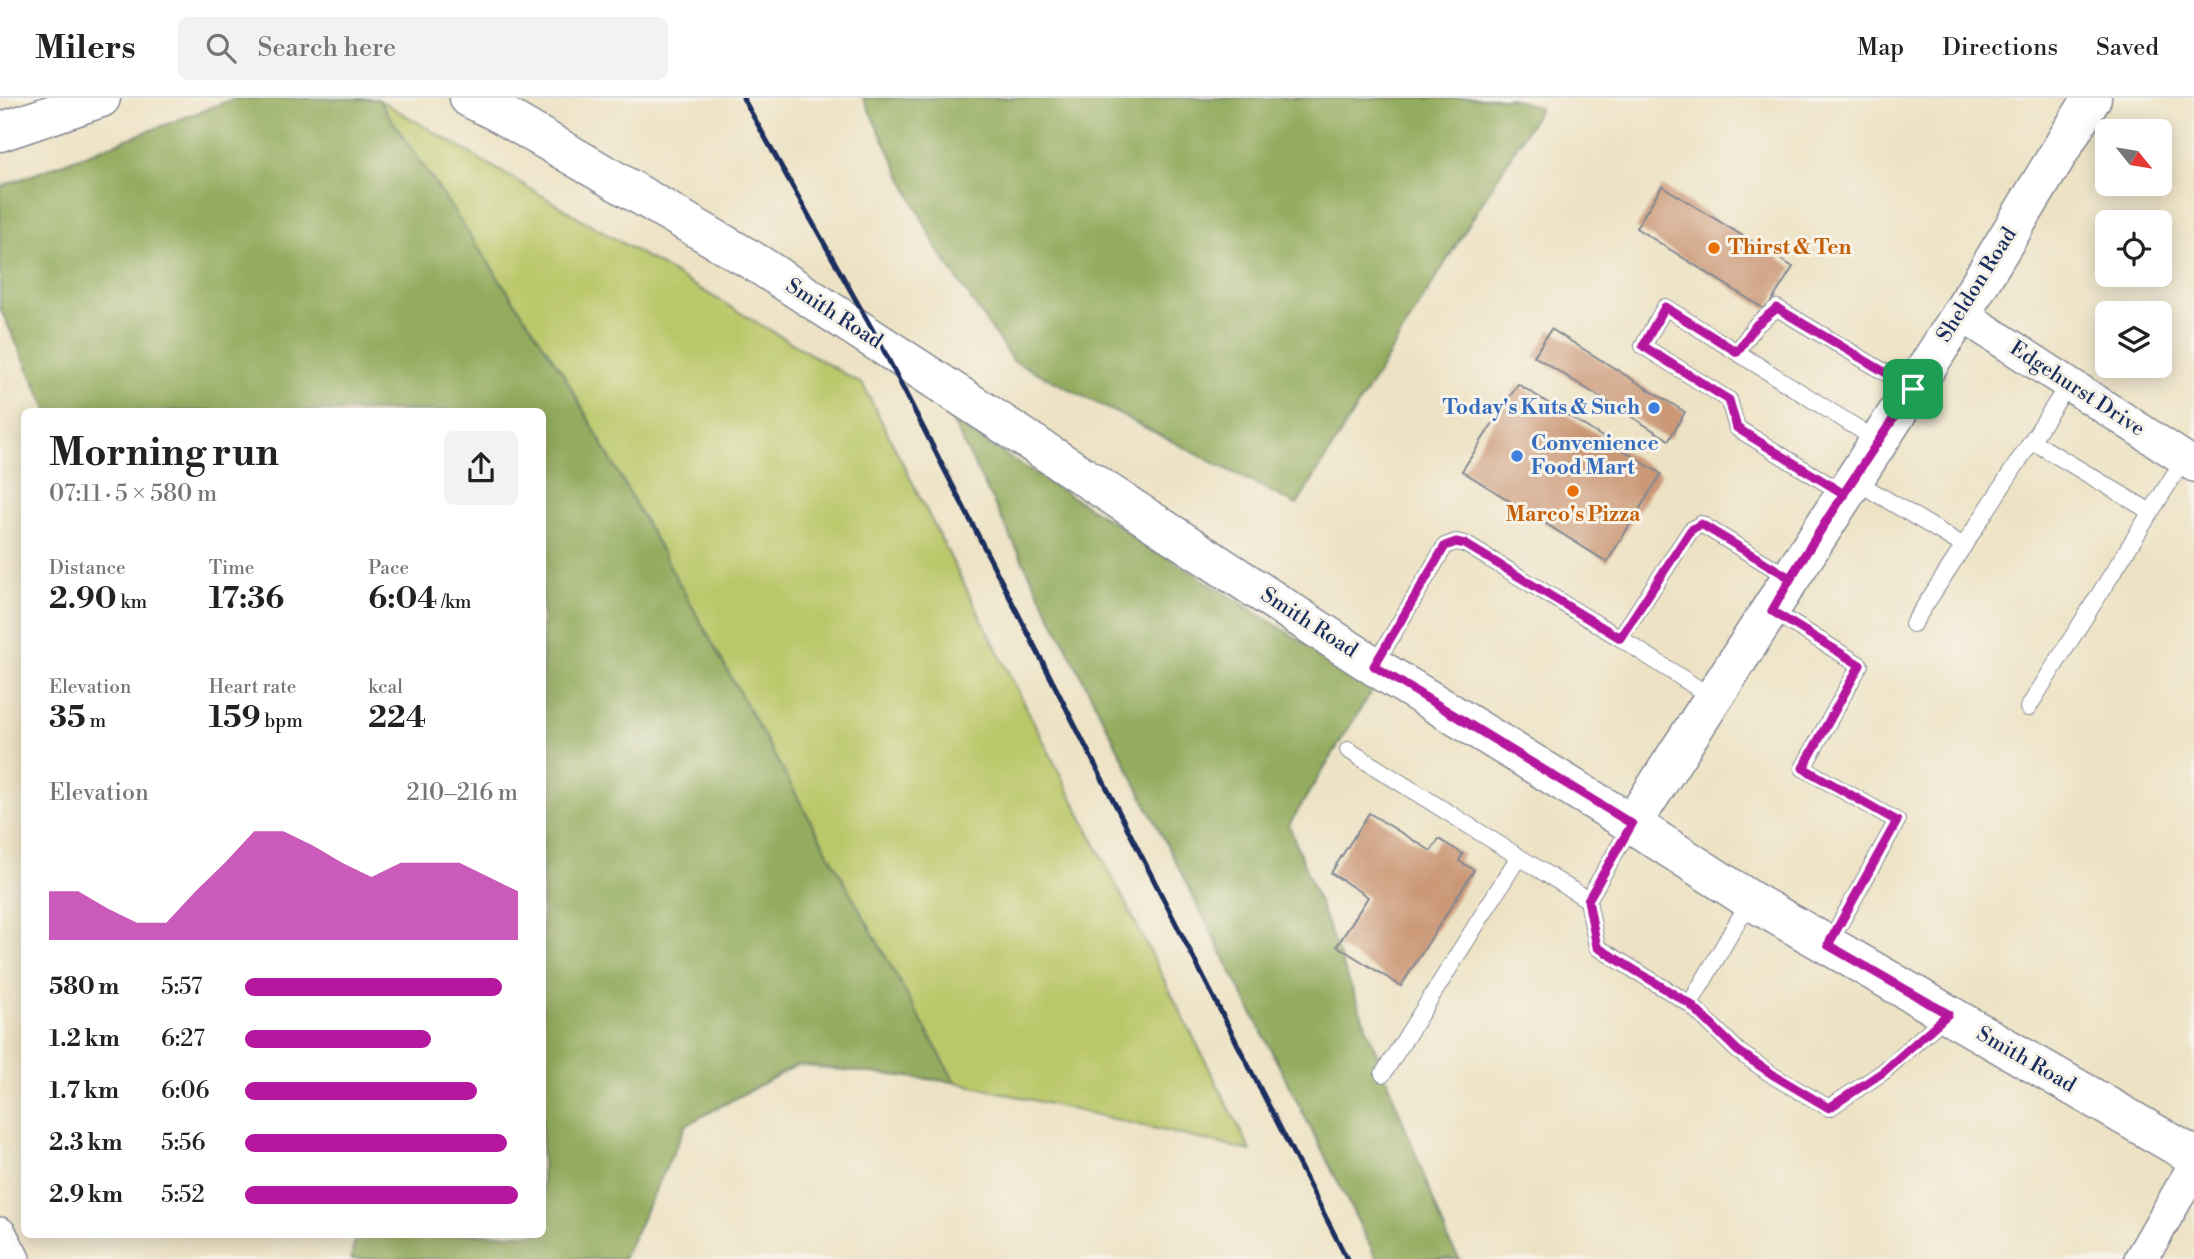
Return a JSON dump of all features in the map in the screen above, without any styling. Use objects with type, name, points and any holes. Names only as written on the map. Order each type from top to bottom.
[{"type":"main road","points":[[0,132],[47,106],[101,98]]},
{"type":"main road","name":"Smith Road","points":[[469,98],[758,264],[1374,666],[1632,824],[1750,900],[2194,1156]]},
{"type":"main road","name":"Sheldon Road","points":[[1632,824],[1772,611],[1790,578],[1961,314],[2092,98]]},
{"type":"street","name":"Edgehurst Drive","points":[[1961,314],[2189,462]]},
{"type":"street","points":[[2141,1259],[2194,1167]]},
{"type":"street","points":[[0,1234],[13,1259]]},
{"type":"lane","points":[[1878,441],[1665,307],[1643,346],[1729,400],[1737,428],[1964,546]]},
{"type":"lane","points":[[1737,352],[1756,325],[1777,308],[1913,389]]},
{"type":"lane","points":[[1913,624],[2069,383]]},
{"type":"lane","points":[[2032,441],[2151,512]]},
{"type":"lane","points":[[2028,708],[2151,512],[2189,462]]},
{"type":"lane","points":[[1620,638],[1691,530],[1701,524],[1790,578]]},
{"type":"lane","points":[[1374,666],[1445,546],[1456,542],[1465,544],[1620,638],[1713,698]]},
{"type":"lane","points":[[1772,611],[1860,665],[1803,768],[1897,821],[1828,945]]},
{"type":"lane","points":[[1349,750],[1517,858],[1588,900]]},
{"type":"lane","points":[[1632,824],[1588,900],[1597,947],[1690,1004],[1738,1051],[1775,1076],[1829,1108],[1883,1072],[1948,1014]]},
{"type":"lane","points":[[1383,1074],[1517,858]]},
{"type":"lane","points":[[1690,1004],[1750,900]]},
{"type":"green space","points":[[236,98],[378,99],[564,375],[955,1082],[797,1065],[686,1125],[623,1259],[351,1259],[355,1238],[546,1238],[546,408],[47,408],[0,308],[0,187]]},
{"type":"green space","points":[[863,98],[1510,98],[1540,108],[1297,505],[1012,360],[936,247]]},
{"type":"green space","points":[[378,99],[863,385],[1251,1151],[955,1082],[564,375]]},
{"type":"green space","points":[[952,421],[1374,687],[1289,825],[1450,1244],[1460,1259],[1377,1259]]},
{"type":"building","name":"Thirst & Ten","points":[[1662,186],[1793,267],[1766,310],[1636,228]]},
{"type":"building","points":[[1551,329],[1685,412],[1669,440],[1534,356]]},
{"type":"building","points":[[1518,384],[1661,474],[1607,562],[1462,471]]},
{"type":"building","points":[[1369,813],[1431,851],[1439,839],[1463,854],[1459,861],[1474,870],[1401,986],[1337,946],[1368,897],[1331,873]]},
{"type":"railway","points":[[743,98],[881,345],[1347,1259]]},
{"type":"place","name":"Thirst & Ten","points":[[1714,248]]},
{"type":"place","name":"Today's Kuts & Such","points":[[1654,408]]},
{"type":"place","name":"Convenience Food Mart","points":[[1517,456]]},
{"type":"place","name":"Marco's Pizza","points":[[1573,491]]},
{"type":"route","points":[[1913,389],[1777,308],[1756,325],[1737,352],[1665,307],[1643,346],[1729,400],[1737,428],[1844,494],[1790,578],[1701,524],[1691,530],[1620,638],[1465,544],[1456,542],[1445,546],[1374,666],[1632,824],[1588,900],[1597,947],[1690,1004],[1738,1051],[1829,1108],[1883,1072],[1948,1014],[1828,945],[1897,821],[1803,768],[1860,665],[1772,611],[1790,578],[1913,389]]}]
